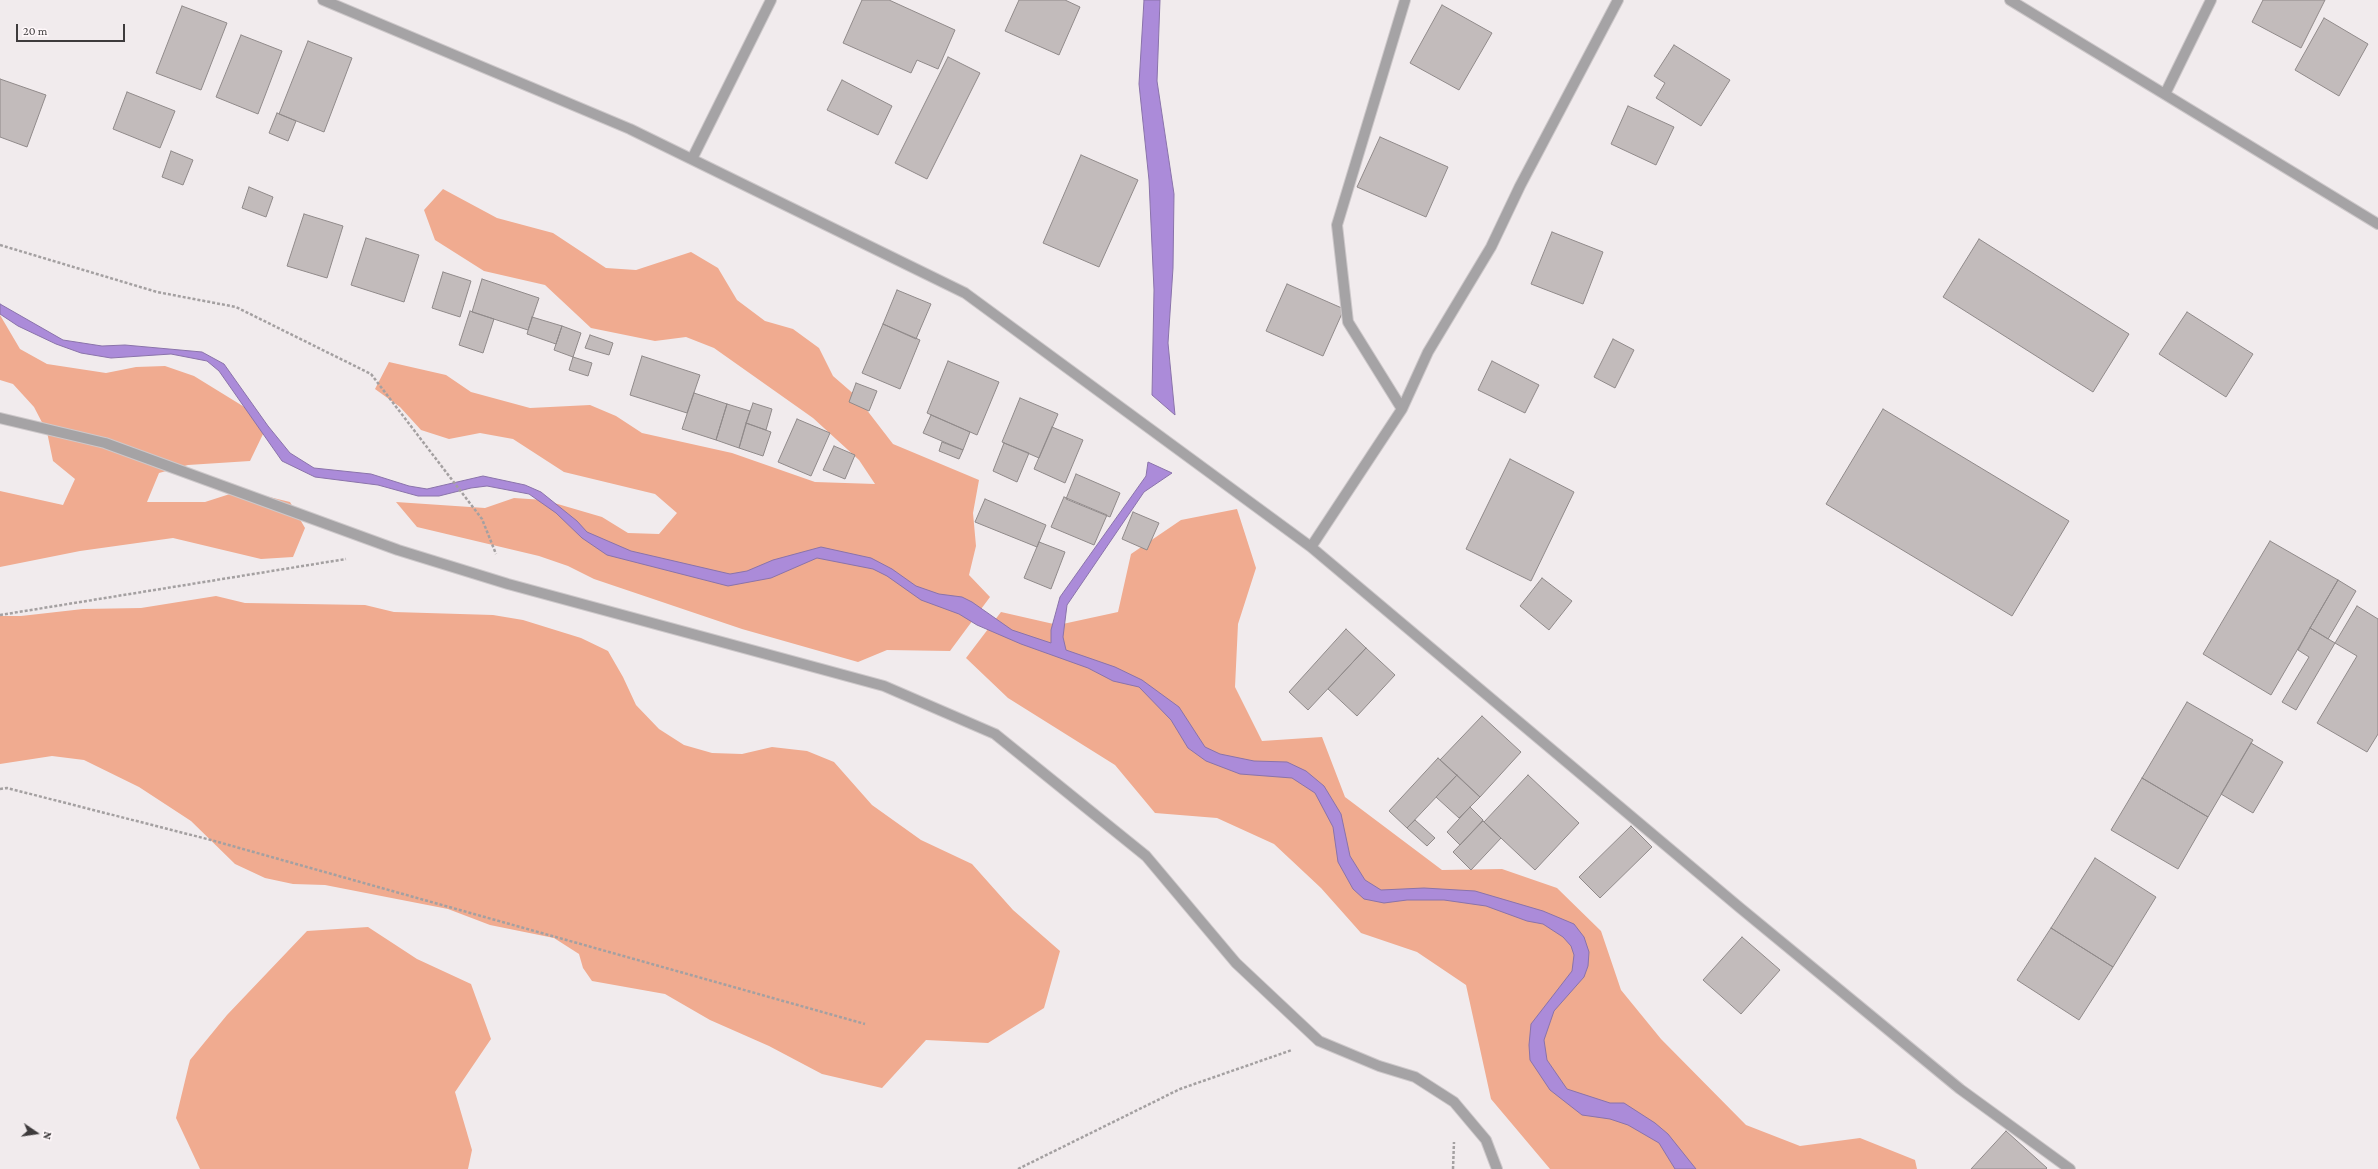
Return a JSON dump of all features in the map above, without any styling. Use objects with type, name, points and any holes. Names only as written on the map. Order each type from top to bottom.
[{"type":"street","points":[[323,0],[630,129],[965,293],[1312,547],[1960,1089],[2070,1169]]},
{"type":"street","points":[[692,159],[771,0]]},
{"type":"street","points":[[1402,409],[1348,322],[1337,225],[1405,0]]},
{"type":"street","points":[[1312,547],[1402,409],[1428,352],[1491,247],[1520,186],[1618,0]]},
{"type":"street","points":[[2010,0],[2378,224]]},
{"type":"street","points":[[2165,94],[2211,0]]},
{"type":"street","points":[[0,418],[104,443],[398,550],[508,584],[884,686],[995,734],[1146,856],[1236,963],[1319,1041],[1379,1066],[1415,1077],[1454,1102],[1486,1140],[1496,1169]]},
{"type":"path","points":[[0,245],[157,292],[236,307],[371,374],[482,519],[508,584]]},
{"type":"path","points":[[0,615],[350,558]]},
{"type":"path","points":[[0,789],[7,788],[211,840],[866,1024]]},
{"type":"path","points":[[1018,1169],[1180,1089],[1319,1041]]},
{"type":"shaded area","points":[[1144,0],[1160,0],[1157,81],[1174,194],[1173,268],[1168,343],[1175,415],[1152,395],[1154,290],[1149,180],[1139,84]]},
{"type":"shaded area","points":[[443,189],[497,218],[553,233],[606,268],[636,270],[691,252],[718,268],[737,300],[765,321],[793,329],[819,348],[833,376],[856,396],[893,444],[979,480],[973,513],[976,546],[969,575],[990,597],[950,651],[887,650],[858,662],[742,629],[594,579],[568,566],[539,556],[417,527],[396,502],[485,508],[514,498],[544,500],[602,517],[628,533],[659,534],[677,513],[655,494],[564,472],[513,439],[480,433],[449,439],[421,430],[400,407],[375,389],[389,362],[446,375],[471,392],[530,408],[590,405],[616,416],[642,433],[732,453],[815,482],[875,484],[859,460],[813,418],[714,348],[686,337],[655,341],[591,328],[545,285],[484,271],[435,240],[424,210]]},
{"type":"shaded area","points":[[0,304],[63,340],[102,346],[125,345],[202,352],[224,364],[268,426],[290,453],[314,468],[371,474],[409,486],[427,489],[483,476],[525,485],[541,492],[577,521],[587,532],[631,551],[730,574],[747,571],[773,560],[821,547],[871,558],[892,569],[916,586],[939,594],[962,597],[972,602],[1012,630],[1051,643],[1051,630],[1060,597],[1146,476],[1148,462],[1172,473],[1144,492],[1067,605],[1063,637],[1066,650],[1115,667],[1142,680],[1179,707],[1205,747],[1220,754],[1254,761],[1287,762],[1306,771],[1324,786],[1341,814],[1350,856],[1365,880],[1381,890],[1424,888],[1475,891],[1543,911],[1574,924],[1584,937],[1589,952],[1588,966],[1584,977],[1554,1011],[1544,1040],[1547,1060],[1567,1089],[1610,1103],[1624,1103],[1655,1123],[1668,1134],[1696,1169],[1675,1169],[1659,1143],[1628,1125],[1610,1119],[1582,1115],[1550,1090],[1530,1060],[1529,1045],[1531,1024],[1572,971],[1574,955],[1571,946],[1563,937],[1543,924],[1527,921],[1486,906],[1444,900],[1407,900],[1384,903],[1364,899],[1353,889],[1338,862],[1333,827],[1315,793],[1292,778],[1240,774],[1206,761],[1188,748],[1171,720],[1139,687],[1113,681],[1088,668],[1021,644],[977,625],[959,614],[921,600],[887,576],[873,569],[817,558],[771,578],[728,586],[607,555],[582,538],[556,513],[529,494],[487,486],[471,488],[439,496],[418,496],[378,485],[315,477],[282,461],[219,371],[207,361],[171,354],[111,358],[81,353],[56,344],[18,326],[0,314]]},
{"type":"shaded area","points":[[0,315],[20,349],[47,364],[106,373],[136,367],[165,366],[194,376],[246,408],[264,432],[250,461],[188,465],[159,473],[147,502],[205,502],[233,493],[261,495],[290,502],[305,528],[293,557],[261,559],[173,538],[80,551],[0,567],[0,491],[63,505],[75,479],[53,461],[47,432],[34,407],[13,384],[0,380]]},
{"type":"shaded area","points":[[1237,509],[1256,568],[1238,624],[1235,687],[1262,741],[1322,737],[1345,797],[1442,870],[1502,869],[1557,888],[1601,931],[1621,990],[1661,1039],[1746,1125],[1800,1146],[1860,1138],[1915,1160],[1917,1169],[1550,1169],[1491,1099],[1466,985],[1417,952],[1361,933],[1321,888],[1274,844],[1217,818],[1155,813],[1115,765],[1008,698],[966,658],[1001,612],[1058,625],[1118,612],[1131,554],[1181,520]]},
{"type":"shaded area","points":[[216,596],[245,603],[365,605],[394,612],[493,615],[523,620],[581,638],[608,651],[623,677],[636,705],[659,729],[684,745],[712,753],[742,754],[772,747],[807,751],[834,762],[872,805],[921,840],[972,864],[1013,910],[1060,951],[1044,1008],[988,1043],[926,1040],[882,1088],[822,1074],[769,1046],[710,1020],[665,994],[592,981],[583,968],[579,954],[554,938],[490,925],[448,909],[325,885],[293,884],[265,878],[235,864],[191,821],[139,787],[84,760],[52,756],[0,764],[0,616],[21,616],[83,609],[141,608]]},
{"type":"shaded area","points":[[368,927],[417,959],[471,984],[491,1039],[455,1092],[472,1150],[468,1169],[200,1169],[176,1118],[190,1060],[227,1015],[307,931]]},
{"type":"building","points":[[862,0],[889,0],[955,30],[938,69],[917,60],[911,73],[843,43]]},
{"type":"building","points":[[1019,0],[1065,0],[1080,7],[1059,55],[1005,31]]},
{"type":"building","points":[[2263,0],[2325,0],[2301,48],[2252,22]]},
{"type":"building","points":[[1442,5],[1492,33],[1459,90],[1410,63]]},
{"type":"building","points":[[182,6],[227,23],[201,90],[156,73]]},
{"type":"building","points":[[2324,18],[2368,44],[2339,96],[2295,70]]},
{"type":"building","points":[[241,35],[282,51],[258,114],[216,97]]},
{"type":"building","points":[[308,41],[352,58],[324,132],[279,114]]},
{"type":"building","points":[[1674,45],[1730,80],[1701,126],[1656,98],[1665,83],[1654,76]]},
{"type":"building","points":[[948,57],[980,73],[927,179],[895,163]]},
{"type":"building","points":[[0,79],[46,95],[27,147],[0,137]]},
{"type":"building","points":[[842,80],[892,106],[878,135],[827,110]]},
{"type":"building","points":[[127,92],[175,111],[160,148],[113,129]]},
{"type":"building","points":[[1628,106],[1674,127],[1656,165],[1611,144]]},
{"type":"building","points":[[277,113],[296,121],[288,141],[269,133]]},
{"type":"building","points":[[1380,137],[1448,167],[1426,217],[1357,187]]},
{"type":"building","points":[[171,151],[193,160],[183,185],[162,177]]},
{"type":"building","points":[[1081,155],[1138,180],[1099,267],[1043,243]]},
{"type":"building","points":[[249,187],[273,197],[266,217],[242,208]]},
{"type":"building","points":[[304,214],[343,226],[327,278],[287,266]]},
{"type":"building","points":[[1552,232],[1603,252],[1583,304],[1531,284]]},
{"type":"building","points":[[366,238],[419,255],[404,302],[351,285]]},
{"type":"building","points":[[1979,239],[2129,334],[2093,392],[1943,297]]},
{"type":"building","points":[[443,272],[471,281],[460,317],[432,308]]},
{"type":"building","points":[[482,279],[539,298],[528,330],[472,312]]},
{"type":"building","points":[[1287,284],[1344,309],[1323,356],[1266,331]]},
{"type":"building","points":[[897,290],[931,304],[916,339],[883,324]]},
{"type":"building","points":[[470,311],[494,319],[483,353],[459,345]]},
{"type":"building","points":[[2187,312],[2253,354],[2226,397],[2159,354]]},
{"type":"building","points":[[532,317],[562,326],[556,344],[527,334]]},
{"type":"building","points":[[883,324],[920,340],[900,389],[862,373]]},
{"type":"building","points":[[562,326],[581,333],[573,357],[554,350]]},
{"type":"building","points":[[590,335],[613,343],[609,355],[585,348]]},
{"type":"building","points":[[1613,339],[1634,350],[1615,388],[1594,377]]},
{"type":"building","points":[[642,356],[700,375],[687,413],[630,395]]},
{"type":"building","points":[[573,357],[592,363],[588,376],[569,370]]},
{"type":"building","points":[[948,361],[999,382],[977,435],[927,413]]},
{"type":"building","points":[[1492,361],[1539,385],[1525,413],[1478,390]]},
{"type":"building","points":[[856,383],[877,391],[869,411],[849,402]]},
{"type":"building","points":[[694,393],[727,404],[716,440],[682,429]]},
{"type":"building","points":[[1020,398],[1058,414],[1039,458],[1002,442]]},
{"type":"building","points":[[753,403],[772,409],[766,430],[746,423]]},
{"type":"building","points":[[727,404],[750,411],[739,448],[716,440]]},
{"type":"building","points":[[1883,409],[2069,521],[2012,616],[1826,504]]},
{"type":"building","points":[[931,415],[970,432],[963,450],[923,433]]},
{"type":"building","points":[[797,419],[830,433],[811,476],[778,462]]},
{"type":"building","points":[[746,423],[771,432],[763,456],[739,448]]},
{"type":"building","points":[[1052,427],[1083,440],[1065,483],[1034,469]]},
{"type":"building","points":[[942,442],[963,450],[959,459],[939,451]]},
{"type":"building","points":[[1004,443],[1029,453],[1017,482],[993,471]]},
{"type":"building","points":[[834,446],[855,455],[845,479],[823,470]]},
{"type":"building","points":[[1510,459],[1574,492],[1531,581],[1466,549]]},
{"type":"building","points":[[1076,474],[1120,493],[1110,517],[1066,499]]},
{"type":"building","points":[[1064,497],[1107,515],[1094,545],[1051,527]]},
{"type":"building","points":[[985,499],[1046,525],[1037,547],[975,522]]},
{"type":"building","points":[[1133,512],[1159,523],[1147,550],[1122,539]]},
{"type":"building","points":[[2270,541],[2338,580],[2271,695],[2203,654]]},
{"type":"building","points":[[1039,542],[1065,552],[1051,589],[1024,578]]},
{"type":"building","points":[[1542,578],[1572,601],[1549,630],[1520,606]]},
{"type":"building","points":[[2338,580],[2356,591],[2328,639],[2310,628]]},
{"type":"building","points":[[2357,606],[2378,619],[2378,734],[2367,752],[2317,723],[2357,656],[2335,643]]},
{"type":"building","points":[[2310,628],[2335,643],[2296,710],[2282,702],[2309,657],[2298,650]]},
{"type":"building","points":[[1346,629],[1366,648],[1308,710],[1289,692]]},
{"type":"building","points":[[1366,648],[1395,675],[1357,716],[1328,689]]},
{"type":"building","points":[[2187,702],[2253,740],[2208,817],[2142,778]]},
{"type":"building","points":[[1482,716],[1521,752],[1480,797],[1440,760]]},
{"type":"building","points":[[2251,743],[2283,762],[2253,813],[2221,794]]},
{"type":"building","points":[[1438,758],[1457,775],[1407,828],[1389,811]]},
{"type":"building","points":[[1457,775],[1480,797],[1459,818],[1436,797]]},
{"type":"building","points":[[1528,775],[1579,823],[1535,870],[1484,822]]},
{"type":"building","points":[[2142,778],[2208,817],[2178,869],[2111,830]]},
{"type":"building","points":[[1470,807],[1483,820],[1460,845],[1447,832]]},
{"type":"building","points":[[1415,820],[1435,838],[1427,846],[1407,828]]},
{"type":"building","points":[[1483,821],[1501,838],[1471,870],[1453,852]]},
{"type":"building","points":[[1631,826],[1652,847],[1600,898],[1579,877]]},
{"type":"building","points":[[2095,858],[2156,897],[2113,967],[2051,928]]},
{"type":"building","points":[[2051,928],[2113,967],[2079,1020],[2017,980]]},
{"type":"building","points":[[1742,937],[1780,970],[1741,1014],[1703,980]]},
{"type":"building","points":[[2006,1131],[2047,1168],[1971,1169]]}]
